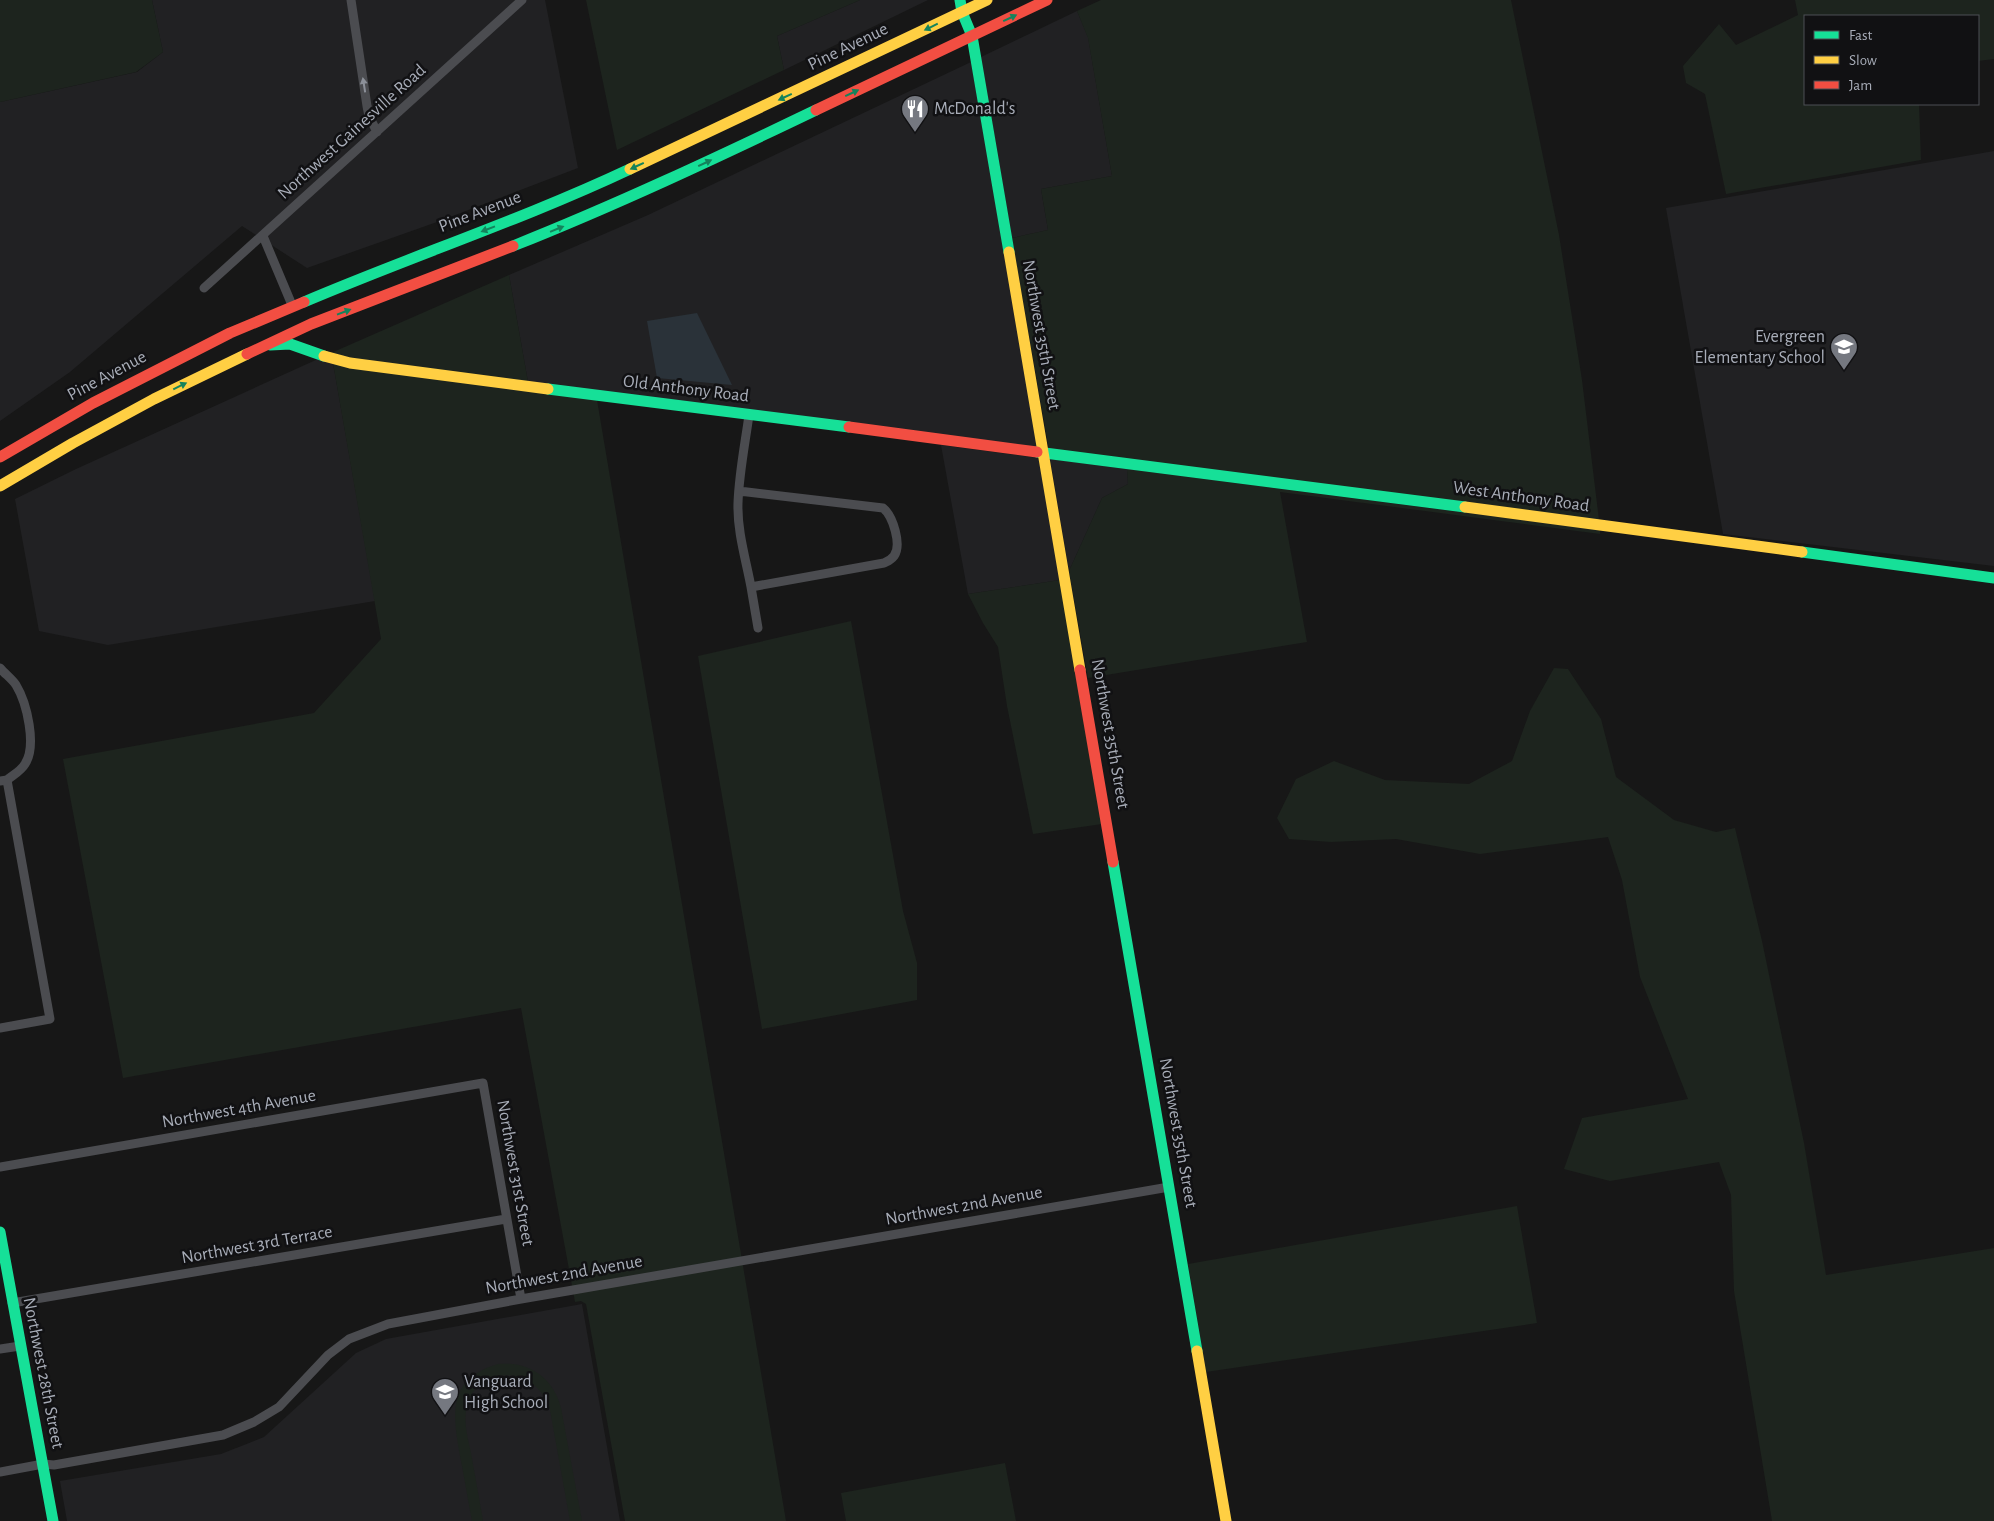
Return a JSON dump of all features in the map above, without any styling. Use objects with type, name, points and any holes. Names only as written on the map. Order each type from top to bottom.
[{"type":"main road","name":"Northwest 35th Street","points":[[960,0],[962,12],[972,36],[1226,1521]]},
{"type":"main road","name":"Pine Avenue","points":[[0,456],[143,376],[230,333],[292,305],[594,186],[962,12],[975,3],[987,0]]},
{"type":"main road","points":[[0,486],[162,395],[265,345],[311,324],[537,237],[656,186],[1047,0]]},
{"type":"main road","name":"Northwest 35th Street","points":[[972,36],[975,3]]},
{"type":"main road","points":[[656,186],[658,171],[664,162],[693,140]]},
{"type":"main road","points":[[265,345],[285,328],[292,315],[292,305]]},
{"type":"main road","points":[[311,324],[311,343],[324,356]]},
{"type":"main road","points":[[162,395],[158,382],[166,372],[220,347],[228,340],[230,333]]},
{"type":"main road","name":"Old Anthony Road","points":[[265,345],[290,344],[350,363],[1044,454]]},
{"type":"main road","points":[[33,466],[46,449],[137,397],[143,388],[143,376]]},
{"type":"main road","name":"West Anthony Road","points":[[1044,454],[1481,509],[1994,578]]},
{"type":"main road","name":"Northwest 28th Street","points":[[0,1232],[53,1521]]},
{"type":"street","points":[[351,0],[367,106],[377,132]]},
{"type":"street","name":"Northwest Gainesville Road","points":[[204,288],[522,0]]},
{"type":"street","points":[[263,236],[292,305]]},
{"type":"street","points":[[749,415],[739,491],[738,517],[758,628]]},
{"type":"street","points":[[739,491],[883,508],[889,513],[893,521],[897,545],[896,552],[892,558],[884,563],[751,587]]},
{"type":"street","points":[[0,668],[16,685],[26,706],[30,745],[29,758],[24,766],[4,780],[50,1019],[0,1028]]},
{"type":"street","name":"Northwest 4th Avenue","points":[[0,1167],[483,1083]]},
{"type":"street","name":"Northwest 31st Street","points":[[483,1083],[521,1299]]},
{"type":"street","name":"Northwest 2nd Avenue","points":[[0,1472],[224,1435],[254,1422],[279,1407],[328,1354],[349,1339],[388,1324],[521,1299],[1169,1187]]},
{"type":"street","name":"Northwest 3rd Terrace","points":[[12,1303],[506,1219]]},
{"type":"street","points":[[0,1349],[20,1346]]},
{"type":"shaded area","points":[[0,0],[152,0],[163,52],[136,72],[0,102]]},
{"type":"shaded area","points":[[152,0],[545,0],[578,168],[437,222],[307,268],[242,226],[70,372],[0,421],[0,102],[137,72],[163,52]]},
{"type":"shaded area","points":[[586,0],[860,0],[777,36],[784,70],[617,150]]},
{"type":"shaded area","points":[[860,0],[928,0],[784,70],[777,36]]},
{"type":"shaded area","points":[[1101,0],[1511,0],[1559,235],[1582,380],[1599,520],[1049,450],[1012,238],[1048,230],[1041,189],[1112,176],[1088,38],[1077,11]]},
{"type":"shaded area","points":[[1795,0],[1994,0],[1994,59],[1979,61],[1979,15],[1804,15],[1804,105],[1919,105],[1921,160],[1726,194],[1705,94],[1686,83],[1683,66],[1719,24],[1736,45],[1798,15]]},
{"type":"shaded area","points":[[1077,11],[1088,37],[1112,176],[1041,189],[1048,230],[1012,238],[981,57]]},
{"type":"shaded area","points":[[971,62],[1038,448],[528,382],[509,275],[648,215]]},
{"type":"shaded area","name":"Evergreen Elementary School","points":[[1994,151],[1994,566],[1723,534],[1666,208]]},
{"type":"shaded area","points":[[509,275],[528,382],[351,358],[331,353]]},
{"type":"shaded area","points":[[697,313],[732,385],[657,378],[647,321]]},
{"type":"shaded area","points":[[318,359],[333,363],[375,601],[108,645],[39,631],[15,499],[76,469]]},
{"type":"shaded area","points":[[333,363],[597,400],[786,1521],[625,1521],[586,1304],[581,1301],[575,1302],[521,1008],[123,1078],[63,759],[314,713],[381,639]]},
{"type":"shaded area","points":[[941,445],[1039,458],[1060,580],[968,594]]},
{"type":"shaded area","points":[[1050,459],[1127,469],[1128,484],[1102,498],[1069,571]]},
{"type":"shaded area","points":[[1127,469],[1600,530],[1600,534],[1280,492],[1307,642],[1088,678],[1069,571],[1102,498],[1128,484]]},
{"type":"shaded area","points":[[1060,580],[1102,824],[1033,834],[1007,706],[998,647],[968,594]]},
{"type":"shaded area","points":[[851,621],[903,911],[917,963],[917,1000],[762,1029],[698,656]]},
{"type":"shaded area","points":[[1554,668],[1568,669],[1601,719],[1616,777],[1674,820],[1716,832],[1735,828],[1762,941],[1804,1143],[1826,1275],[1994,1248],[1994,1521],[1772,1521],[1734,1291],[1731,1195],[1719,1162],[1610,1181],[1564,1169],[1582,1118],[1688,1099],[1640,977],[1622,880],[1608,837],[1480,854],[1396,839],[1331,842],[1289,839],[1277,818],[1296,779],[1334,761],[1385,780],[1469,784],[1512,761],[1530,711]]},
{"type":"shaded area","points":[[1517,1206],[1537,1323],[1206,1372],[1188,1264]]},
{"type":"shaded area","name":"Vanguard High School","points":[[582,1304],[620,1521],[67,1521],[60,1481],[221,1454],[264,1437],[356,1353],[386,1339]]},
{"type":"shaded area","points":[[498,1364],[520,1365],[538,1373],[546,1380],[557,1397],[561,1408],[582,1521],[570,1521],[550,1410],[543,1395],[532,1384],[520,1377],[506,1375],[492,1377],[480,1384],[471,1395],[466,1411],[467,1432],[483,1521],[472,1521],[456,1430],[455,1415],[457,1402],[461,1390],[469,1379],[481,1371]]},
{"type":"shaded area","points":[[1005,1463],[1016,1521],[846,1521],[841,1493]]},
{"type":"traffic: fast","points":[[960,0],[962,12],[972,36],[1009,252]]},
{"type":"traffic: fast","points":[[513,246],[666,181],[816,110]]},
{"type":"traffic: fast","points":[[304,302],[509,221],[630,169]]},
{"type":"traffic: fast","points":[[270,345],[290,344],[324,356]]},
{"type":"traffic: fast","points":[[548,389],[849,427]]},
{"type":"traffic: fast","points":[[1037,452],[1465,507]]},
{"type":"traffic: fast","points":[[1802,552],[1994,578]]},
{"type":"traffic: fast","points":[[1113,862],[1197,1351]]},
{"type":"traffic: fast","points":[[0,1232],[53,1521]]},
{"type":"traffic: slow","points":[[630,169],[987,0]]},
{"type":"traffic: slow","points":[[1009,252],[1080,670]]},
{"type":"traffic: slow","points":[[0,486],[73,443],[154,399],[247,354]]},
{"type":"traffic: slow","points":[[324,356],[350,363],[548,389]]},
{"type":"traffic: slow","points":[[1465,507],[1802,552]]},
{"type":"traffic: slow","points":[[1197,1351],[1226,1521]]},
{"type":"traffic: jam","points":[[816,110],[1047,0]]},
{"type":"traffic: jam","points":[[247,354],[311,324],[513,246]]},
{"type":"traffic: jam","points":[[0,457],[93,403],[230,333],[304,302]]},
{"type":"traffic: jam","points":[[849,427],[1037,452]]},
{"type":"traffic: jam","points":[[1080,670],[1113,862]]},
{"type":"place","name":"McDonald's","points":[[915,133]]},
{"type":"place","name":"Evergreen Elementary School","points":[[1844,371]]},
{"type":"place","name":"Vanguard High School","points":[[445,1416]]}]
